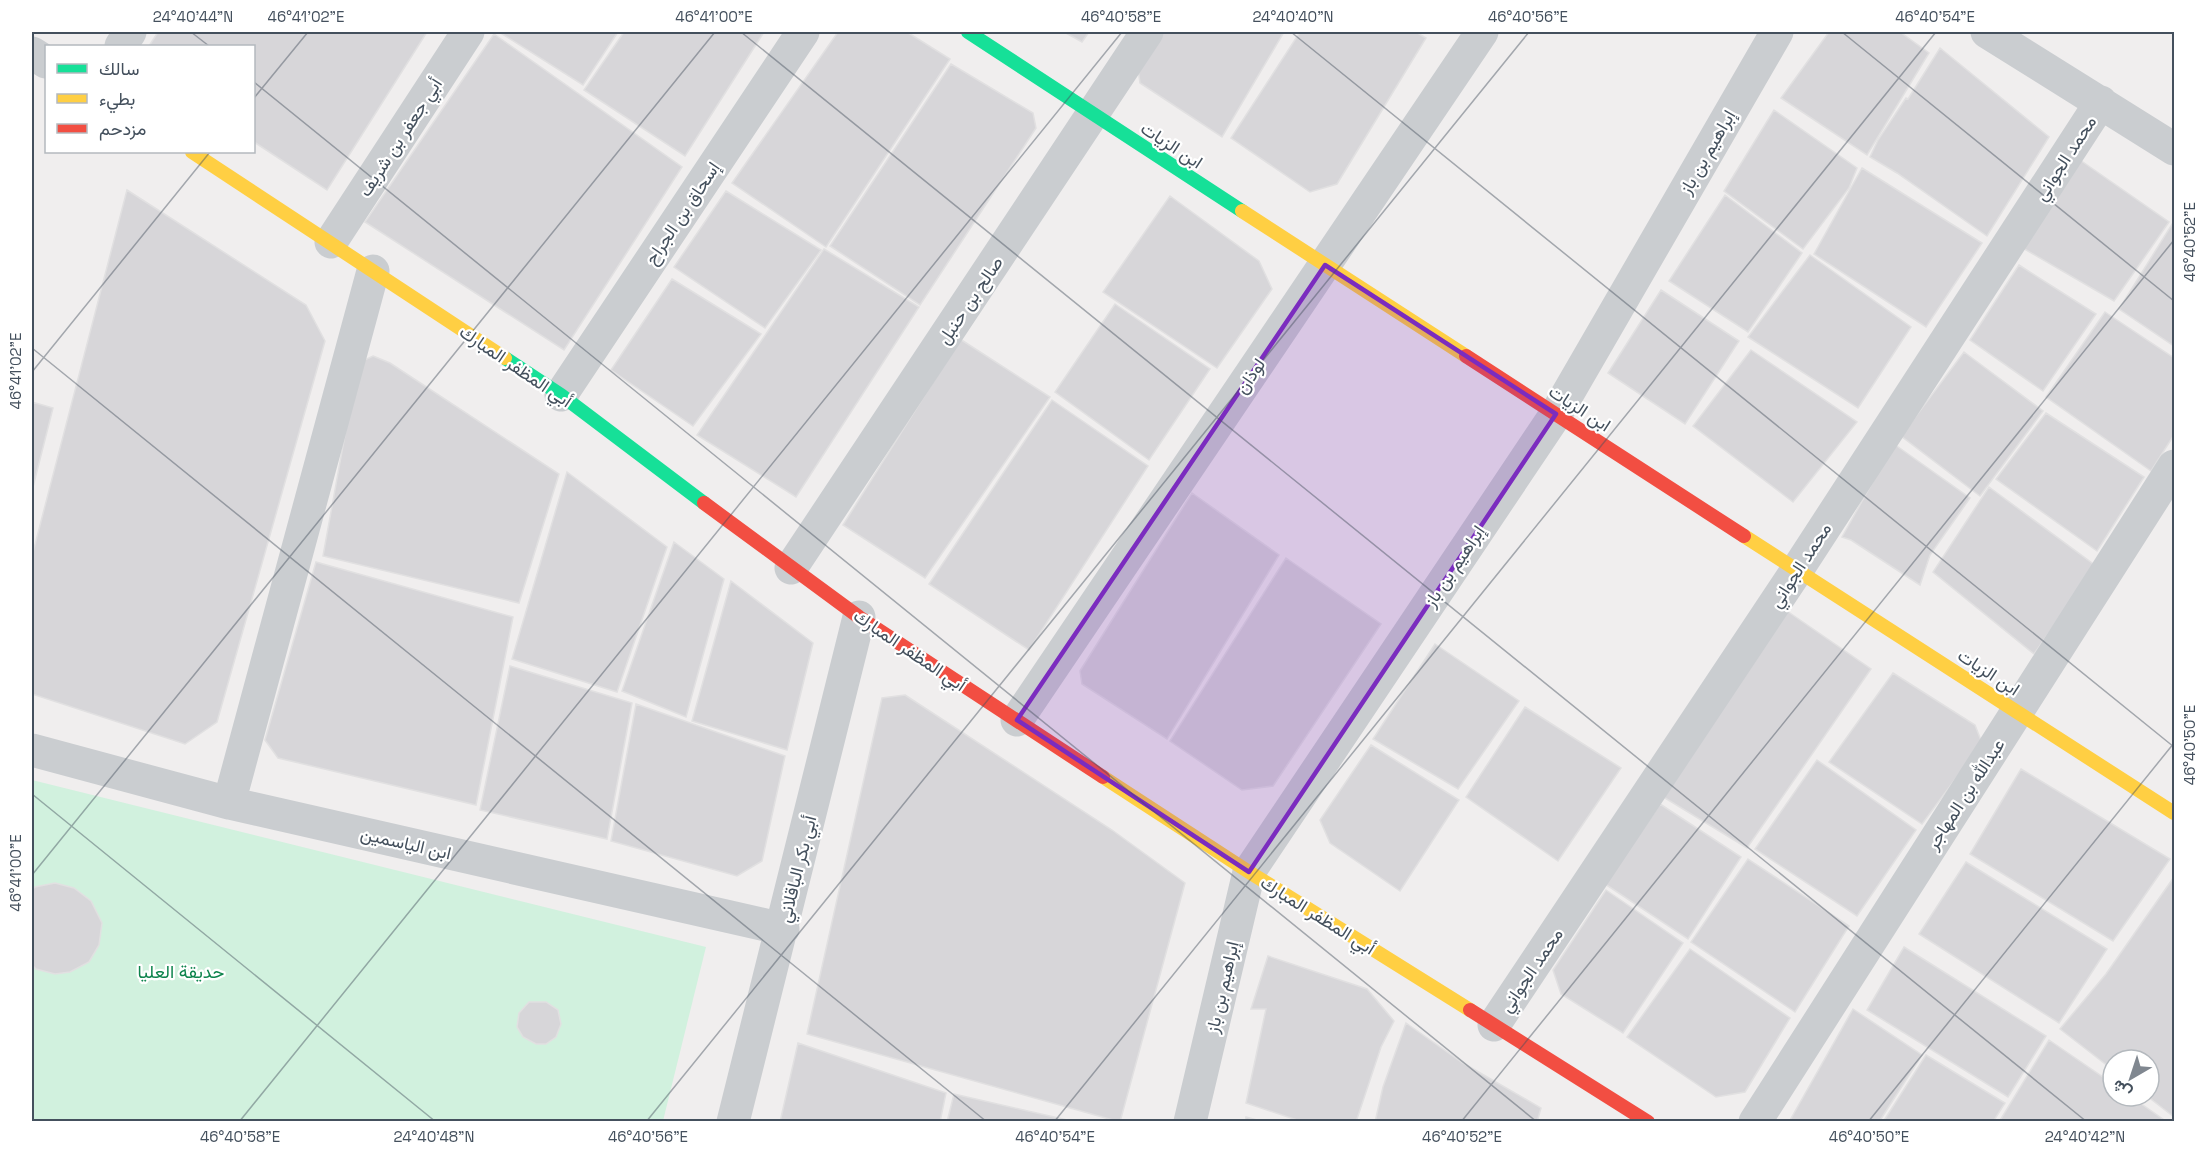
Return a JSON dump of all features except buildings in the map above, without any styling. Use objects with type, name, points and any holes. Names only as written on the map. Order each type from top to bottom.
[{"type":"street","points":[[122,45],[130,32]]},
{"type":"street","name":"أبي جعفر بن شريف","points":[[331,242],[468,32]]},
{"type":"street","name":"إسحاق بن الجراح","points":[[561,395],[803,32]]},
{"type":"street","name":"ابن الزيات","points":[[968,32],[2175,813]]},
{"type":"street","name":"صالح بن حنبل","points":[[791,568],[1147,32]]},
{"type":"street","name":"لوذان","points":[[1017,720],[1482,32]]},
{"type":"street","name":"إبراهيم بن باز","points":[[1190,1122],[1249,872],[1556,414],[1777,32]]},
{"type":"street","points":[[1987,32],[2175,149]]},
{"type":"street","name":"محمد الجواني","points":[[1494,1025],[1797,570],[2101,102]]},
{"type":"street","name":"أبي المظفر المبارك","points":[[194,153],[561,395],[859,617],[1249,872],[1648,1122]]},
{"type":"street","points":[[229,803],[373,271]]},
{"type":"street","name":"عبدالله بن المهاجر","points":[[1755,1122],[2175,466]]},
{"type":"street","name":"أبي بكر الباقلاني","points":[[733,1122],[859,617]]},
{"type":"street","name":"ابن الياسمين","points":[[32,750],[229,803],[783,929]]},
{"type":"highlighted area","points":[[1325,265],[1556,414],[1249,872],[1017,720]]},
{"type":"green space","name":"حديقة العليا","points":[[32,780],[706,947],[663,1121],[32,1122]]},
{"type":"traffic: fast","points":[[968,32],[1242,211]]},
{"type":"traffic: fast","points":[[505,358],[561,395],[704,503]]},
{"type":"traffic: slow","points":[[194,153],[505,358]]},
{"type":"traffic: slow","points":[[1242,211],[1466,356]]},
{"type":"traffic: slow","points":[[1744,536],[2174,813]]},
{"type":"traffic: slow","points":[[1103,777],[1249,872],[1470,1010]]},
{"type":"traffic: jam","points":[[1466,356],[1744,536]]},
{"type":"traffic: jam","points":[[704,503],[859,617],[1103,777]]},
{"type":"traffic: jam","points":[[1470,1010],[1648,1122]]}]
